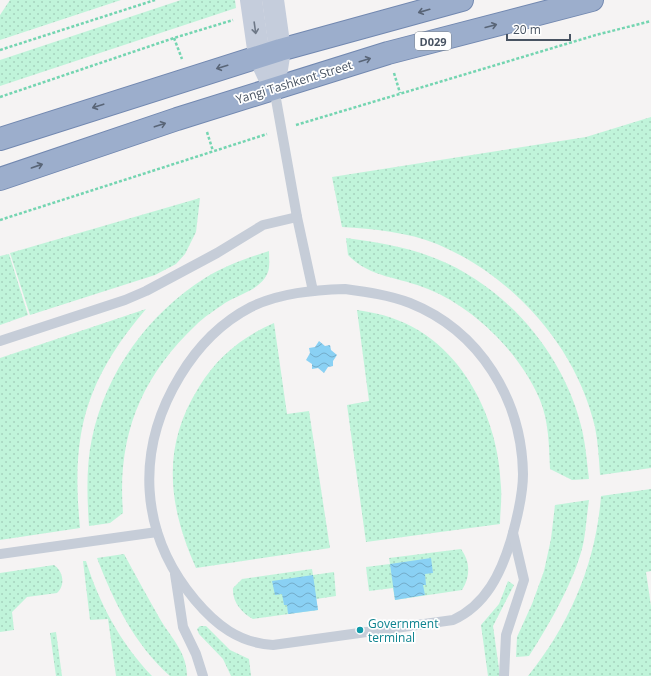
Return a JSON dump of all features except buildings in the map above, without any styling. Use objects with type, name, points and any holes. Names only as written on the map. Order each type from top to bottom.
[{"type":"highway","points":[[0,139],[270,53],[462,0]]},
{"type":"highway","name":"Yangi Tashkent Street","points":[[0,179],[274,88],[388,53],[592,0]]},
{"type":"main road","points":[[251,0],[270,53]]},
{"type":"main road","points":[[273,0],[270,53],[274,88]]},
{"type":"lane","points":[[274,88],[297,217],[313,291]]},
{"type":"lane","points":[[0,342],[139,294],[179,275],[263,225],[297,217]]},
{"type":"lane","points":[[345,289],[377,293],[410,303],[438,317],[463,336],[483,357],[501,385],[514,414],[521,445],[523,475],[519,506],[513,531],[502,563],[482,599],[464,615],[453,620],[273,645],[248,642],[226,630],[191,595],[159,540],[151,509],[149,477],[152,444],[168,397],[187,364],[206,339],[227,321],[252,307],[281,297],[313,291],[345,289]]},
{"type":"lane","points":[[504,676],[506,635],[524,580],[513,531]]},
{"type":"lane","points":[[0,554],[157,532]]},
{"type":"lane","points":[[174,568],[183,627],[196,654],[203,676]]},
{"type":"path","points":[[0,50],[155,0]]},
{"type":"path","points":[[0,220],[282,129],[596,35],[651,21]]},
{"type":"path","points":[[0,97],[174,38]]},
{"type":"green space","points":[[10,0],[121,0],[0,40],[0,15]]},
{"type":"green space","points":[[181,0],[235,0],[236,8],[0,86],[0,60]]},
{"type":"green space","points":[[651,117],[651,468],[600,475],[595,427],[586,397],[573,369],[557,342],[537,317],[515,295],[491,275],[465,258],[437,244],[402,234],[342,227],[332,177],[586,137]]},
{"type":"green space","points":[[200,198],[196,232],[185,254],[176,264],[155,275],[30,315],[10,253]]},
{"type":"green space","points":[[346,238],[369,241],[415,251],[437,259],[463,272],[488,288],[511,307],[531,329],[549,353],[564,379],[575,406],[583,434],[589,479],[572,480],[550,469],[547,425],[540,400],[521,366],[494,334],[479,320],[445,297],[417,285],[376,273],[357,263],[348,255]]},
{"type":"green space","points":[[269,251],[269,270],[265,278],[249,291],[225,303],[202,319],[177,345],[160,366],[136,410],[129,434],[124,459],[122,485],[123,513],[110,523],[89,526],[88,482],[92,438],[108,390],[132,347],[165,309],[205,278],[244,259]]},
{"type":"green space","points":[[9,254],[28,315],[0,325],[0,256]]},
{"type":"green space","points":[[146,309],[108,361],[95,386],[86,411],[78,465],[80,528],[0,540],[0,358]]},
{"type":"green space","points":[[357,310],[392,318],[417,329],[438,345],[457,364],[472,386],[484,410],[493,435],[499,461],[501,492],[500,524],[366,542],[347,405],[369,401]]},
{"type":"green space","points":[[274,323],[287,414],[309,411],[330,548],[196,568],[179,522],[175,499],[173,476],[174,454],[179,432],[187,409],[199,387],[214,366],[241,341]]},
{"type":"green space","points":[[651,489],[651,571],[646,572],[651,606],[651,676],[528,676],[556,635],[578,592],[587,569],[593,545],[601,496]]},
{"type":"green space","points":[[589,500],[584,540],[569,585],[529,656],[516,657],[517,637],[532,604],[544,571],[551,539],[555,505]]},
{"type":"green space","points":[[461,549],[468,564],[467,579],[462,590],[395,600],[393,588],[369,591],[366,567],[390,564],[389,558]]},
{"type":"green space","points":[[124,554],[160,619],[178,646],[184,660],[187,676],[170,676],[157,664],[126,622],[97,558]]},
{"type":"green space","points":[[83,561],[86,561],[97,592],[121,637],[152,676],[116,676],[108,619],[90,620]]},
{"type":"green space","points":[[54,565],[60,571],[62,578],[62,586],[60,590],[57,593],[27,597],[12,612],[14,630],[0,632],[0,573]]},
{"type":"green space","points":[[312,569],[313,575],[334,572],[336,596],[316,599],[318,610],[253,619],[245,614],[238,606],[234,598],[233,588],[242,579]]},
{"type":"green space","points":[[508,581],[514,585],[493,626],[500,676],[488,676],[481,625],[499,604]]},
{"type":"green space","points":[[200,626],[206,626],[230,650],[249,659],[251,676],[231,676],[223,659],[199,634],[197,629]]},
{"type":"green space","points":[[56,632],[62,676],[56,676],[50,633]]},
{"type":"water","points":[[319,341],[325,346],[330,345],[331,350],[337,355],[333,361],[333,366],[328,367],[324,373],[318,368],[312,369],[312,364],[306,360],[310,353],[309,348],[315,347]]},
{"type":"water","points":[[431,558],[433,573],[425,574],[426,585],[423,585],[425,595],[395,600],[390,564]]},
{"type":"water","points":[[313,575],[318,610],[288,614],[287,605],[284,605],[282,594],[275,595],[272,581]]},
{"type":"place","name":"Government terminal","points":[[360,630]]}]
